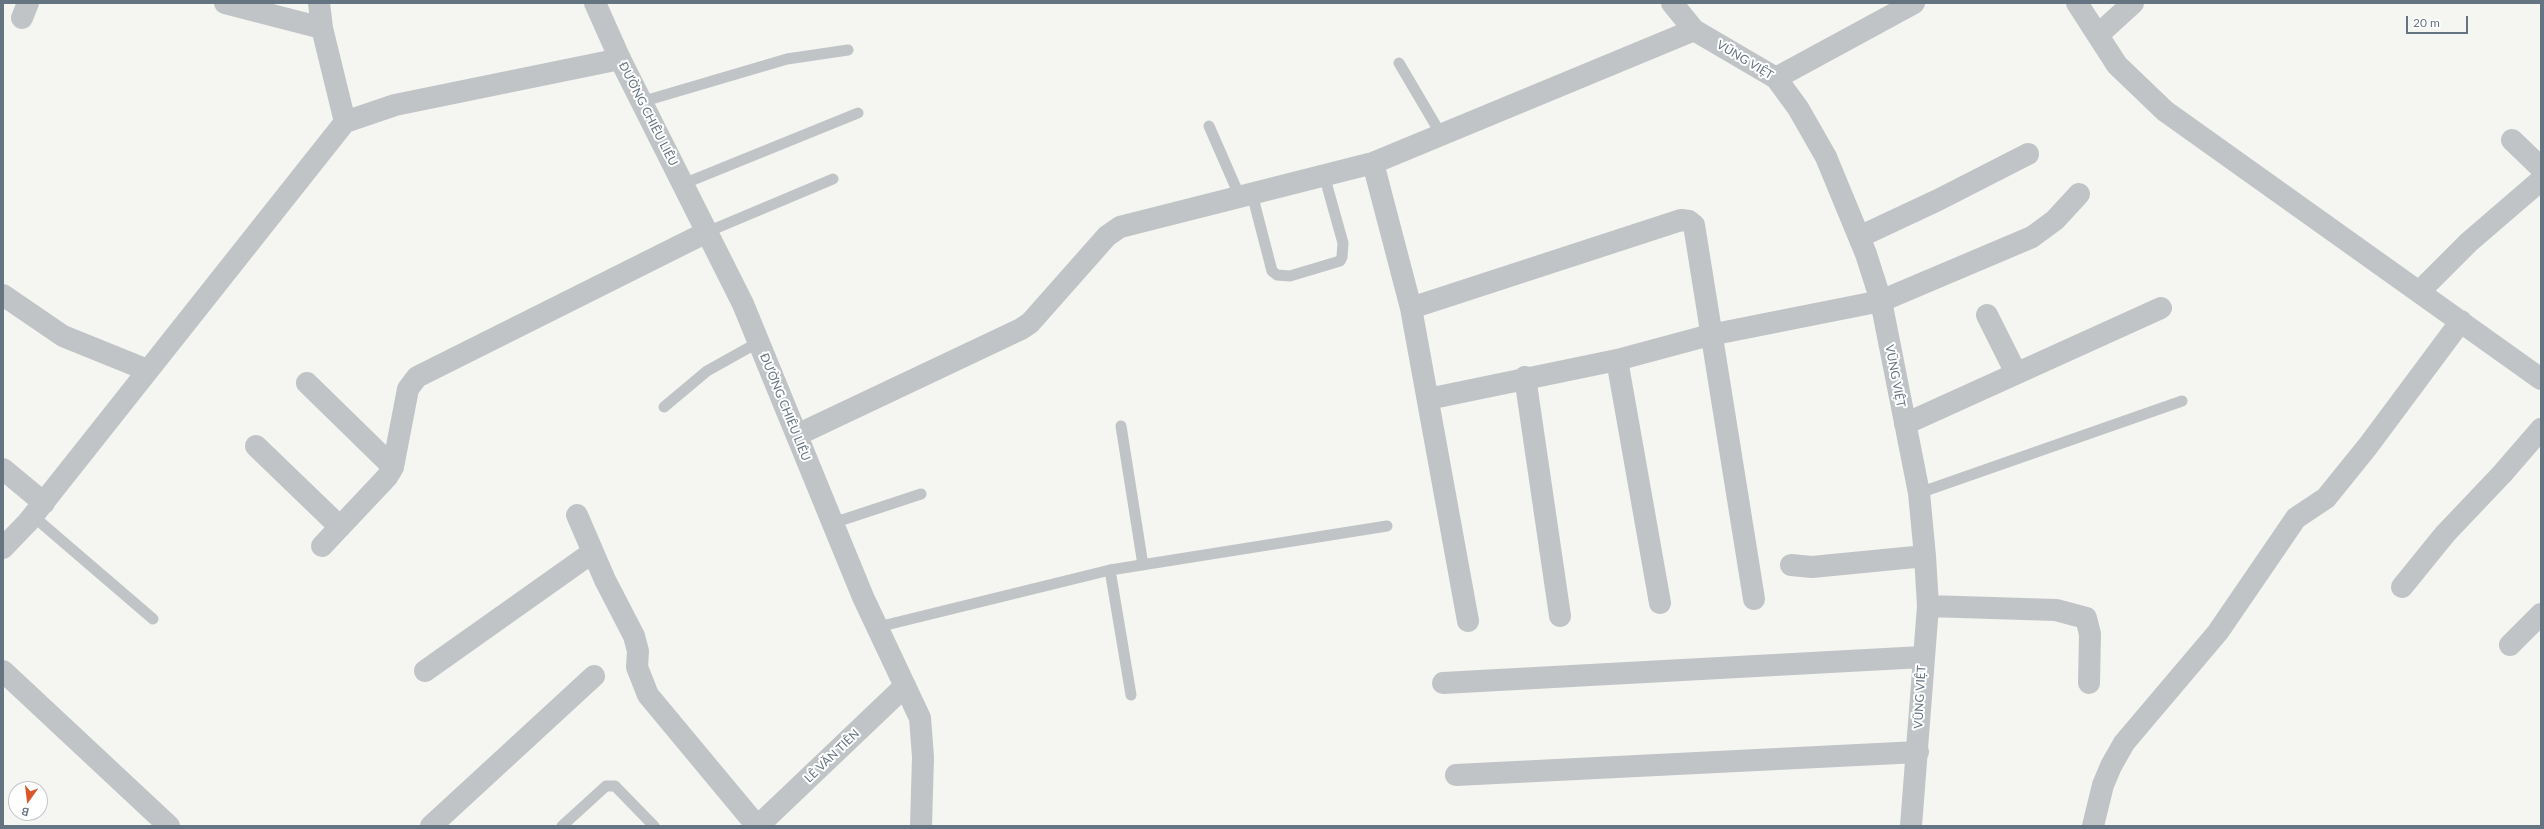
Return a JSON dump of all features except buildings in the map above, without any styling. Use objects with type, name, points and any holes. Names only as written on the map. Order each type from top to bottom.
[{"type":"street","points":[[225,3],[322,28]]},
{"type":"street","points":[[319,3],[322,28],[345,122]]},
{"type":"street","name":"ĐƯỜNG CHIÊU LIÊU","points":[[595,3],[641,102],[743,304],[833,523],[878,627],[920,718],[923,757],[921,826]]},
{"type":"street","name":"VŨNG VIỆT","points":[[1672,3],[1694,30],[1776,78],[1798,108],[1826,157],[1859,237],[1881,301],[1919,493],[1928,606],[1922,657],[1918,752],[1911,826]]},
{"type":"street","points":[[1776,78],[1914,3]]},
{"type":"street","points":[[2077,3],[2099,34],[2117,64],[2165,111],[2420,291],[2541,379]]},
{"type":"street","points":[[2099,34],[2133,3]]},
{"type":"street","points":[[797,435],[1021,329],[1030,323],[1107,236],[1120,227],[1373,163],[1442,136],[1694,30]]},
{"type":"street","points":[[3,548],[38,510],[147,370],[345,122],[395,105],[620,59]]},
{"type":"street","points":[[2512,140],[2541,168]]},
{"type":"street","points":[[1859,237],[1938,200],[2028,154]]},
{"type":"street","points":[[1373,163],[1411,308],[1468,620]]},
{"type":"street","points":[[2420,291],[2469,242],[2541,180]]},
{"type":"street","points":[[1428,399],[1617,360],[1710,334],[1881,301],[2032,237],[2055,220],[2079,194]]},
{"type":"street","points":[[1411,308],[1681,220],[1689,221],[1694,226],[1710,334],[1754,599]]},
{"type":"street","points":[[322,546],[387,477],[393,467],[408,389],[417,376],[707,232]]},
{"type":"street","points":[[3,295],[63,336],[147,370]]},
{"type":"street","points":[[1905,424],[2161,308]]},
{"type":"street","points":[[1987,315],[2016,374]]},
{"type":"street","points":[[2093,826],[2103,785],[2111,766],[2124,743],[2218,632],[2296,518],[2326,498],[2368,446],[2461,321]]},
{"type":"street","points":[[1617,360],[1660,603]]},
{"type":"street","points":[[1525,378],[1560,616]]},
{"type":"street","points":[[307,383],[393,467]]},
{"type":"street","points":[[2402,587],[2445,534],[2502,474],[2541,429]]},
{"type":"street","points":[[256,446],[340,527]]},
{"type":"street","points":[[3,469],[38,510]]},
{"type":"street","points":[[578,515],[593,552],[634,636],[638,651],[637,667],[648,695],[758,826]]},
{"type":"street","points":[[424,671],[593,552]]},
{"type":"street","points":[[1791,565],[1819,566],[1925,556]]},
{"type":"street","points":[[1928,606],[2056,610],[2086,618],[2090,634],[2089,683]]},
{"type":"street","points":[[2510,645],[2541,614]]},
{"type":"street","points":[[1443,684],[1922,657]]},
{"type":"street","points":[[3,671],[169,826]]},
{"type":"street","points":[[431,826],[594,676]]},
{"type":"street","name":"LÊ VĂN TIÊN","points":[[758,826],[905,686]]},
{"type":"street","points":[[1456,775],[1918,752]]},
{"type":"lane","points":[[641,102],[787,59],[848,50]]},
{"type":"lane","points":[[1399,63],[1442,136]]},
{"type":"lane","points":[[683,184],[858,113]]},
{"type":"lane","points":[[1209,126],[1246,195],[1272,271],[1277,275],[1290,276],[1340,261],[1342,257],[1343,244],[1324,175]]},
{"type":"lane","points":[[707,232],[833,179]]},
{"type":"lane","points":[[664,407],[707,371],[759,342]]},
{"type":"lane","points":[[1919,493],[2182,401]]},
{"type":"lane","points":[[1121,426],[1143,564]]},
{"type":"lane","points":[[833,523],[921,494]]},
{"type":"lane","points":[[38,510],[153,619]]},
{"type":"lane","points":[[878,627],[1110,570],[1387,526]]},
{"type":"lane","points":[[1110,570],[1132,695]]},
{"type":"lane","points":[[562,826],[606,786],[615,786],[654,826]]}]
